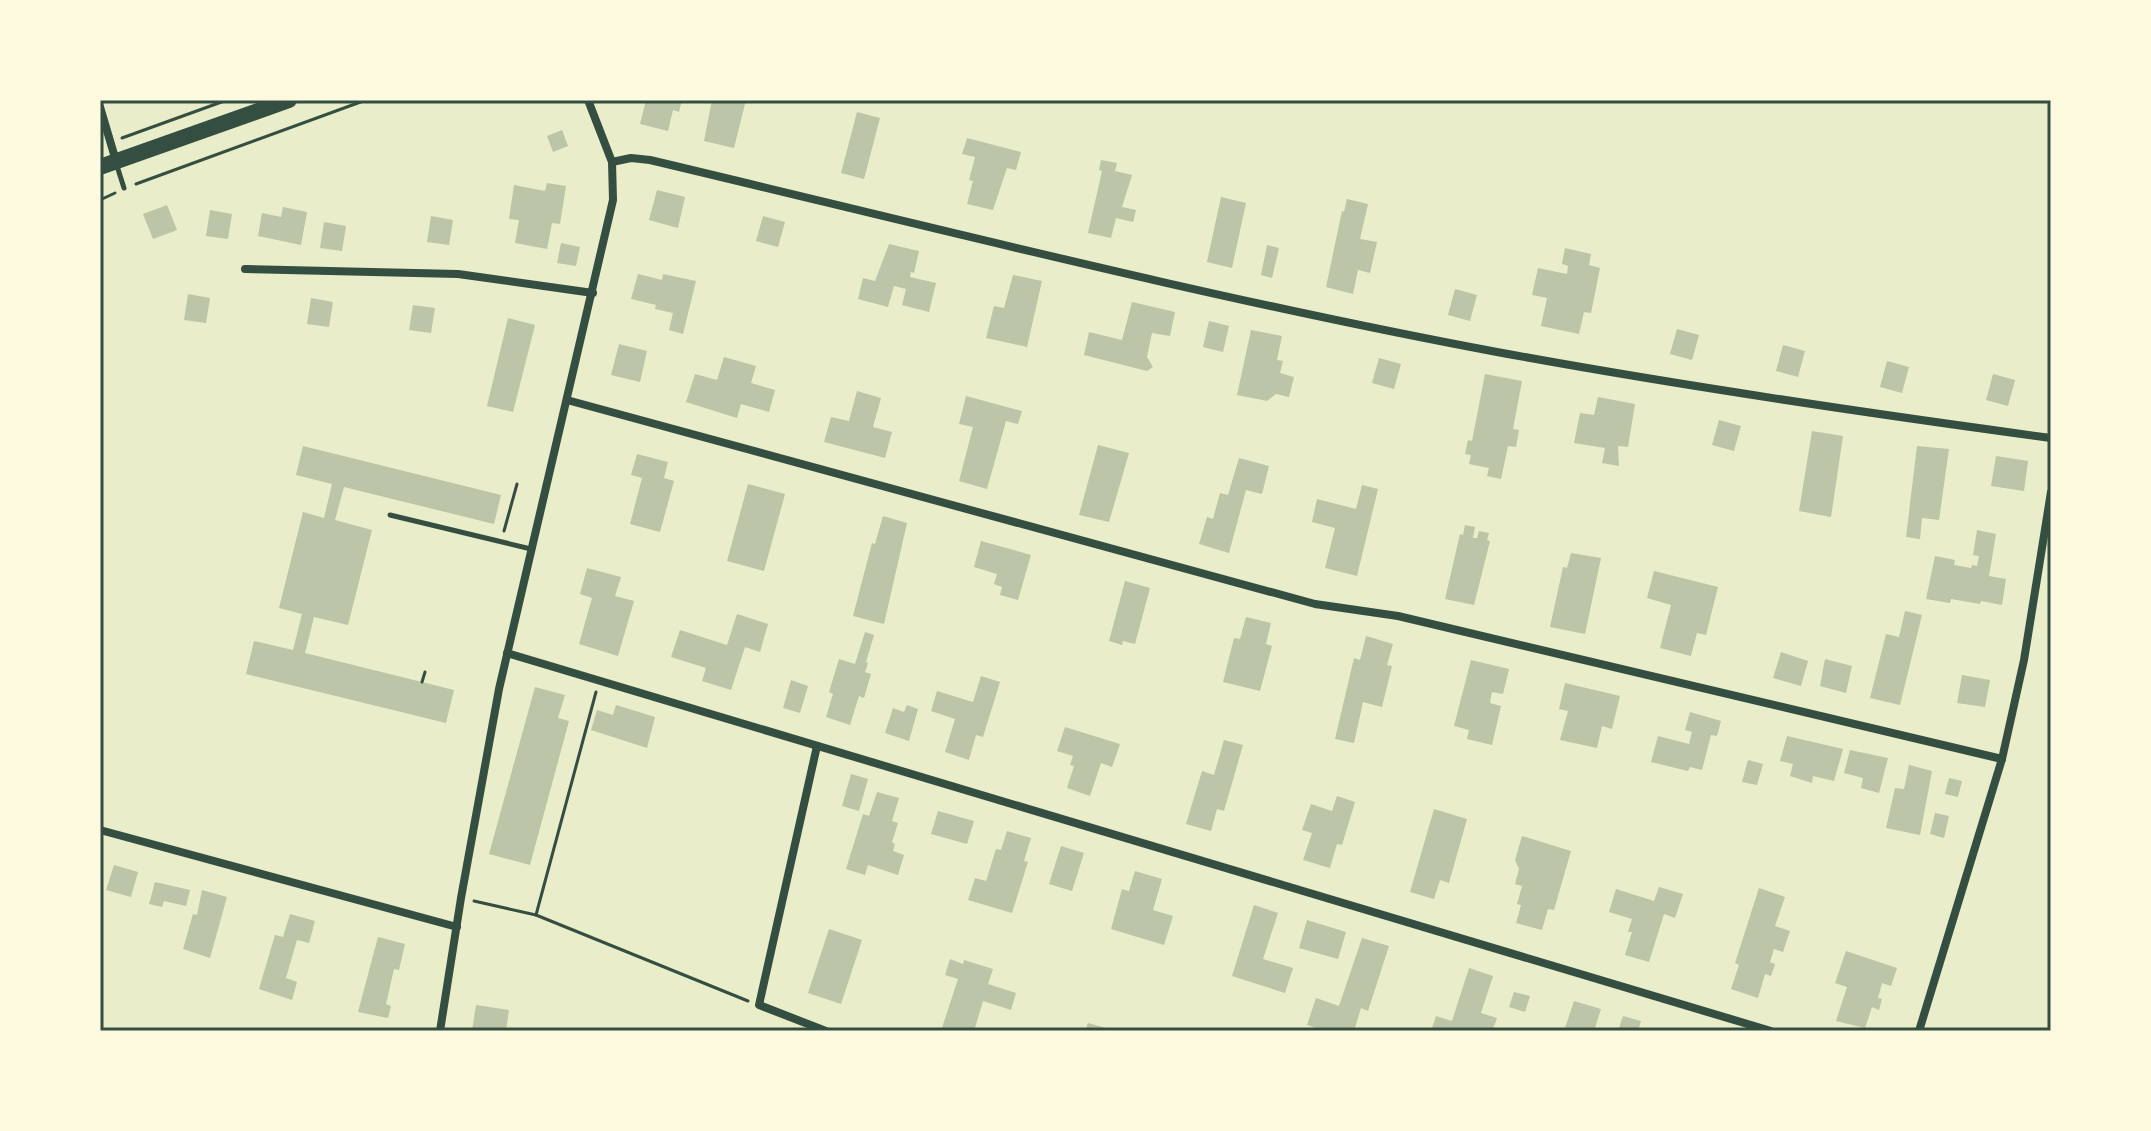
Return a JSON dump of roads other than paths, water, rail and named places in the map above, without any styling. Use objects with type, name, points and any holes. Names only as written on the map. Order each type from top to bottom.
[{"type":"main road","points":[[108,164],[289,100]]},
{"type":"street","points":[[440,1031],[461,898],[507,653],[613,200],[612,162],[588,100]]},
{"type":"street","points":[[100,107],[110,143],[108,164]]},
{"type":"street","points":[[612,162],[631,158],[650,160],[1257,302],[1496,352],[1776,401],[2051,438]]},
{"type":"street","points":[[245,269],[458,274],[593,293]]},
{"type":"street","points":[[567,400],[1315,604],[1398,616],[2002,759]]},
{"type":"street","points":[[1919,1031],[2002,759],[2024,660],[2051,492]]},
{"type":"street","points":[[507,653],[1771,1031]]},
{"type":"street","points":[[817,746],[759,1005],[806,1028],[826,1031]]},
{"type":"street","points":[[100,830],[457,927]]},
{"type":"lane","points":[[108,164],[124,188]]},
{"type":"lane","points":[[390,515],[531,549]]}]
